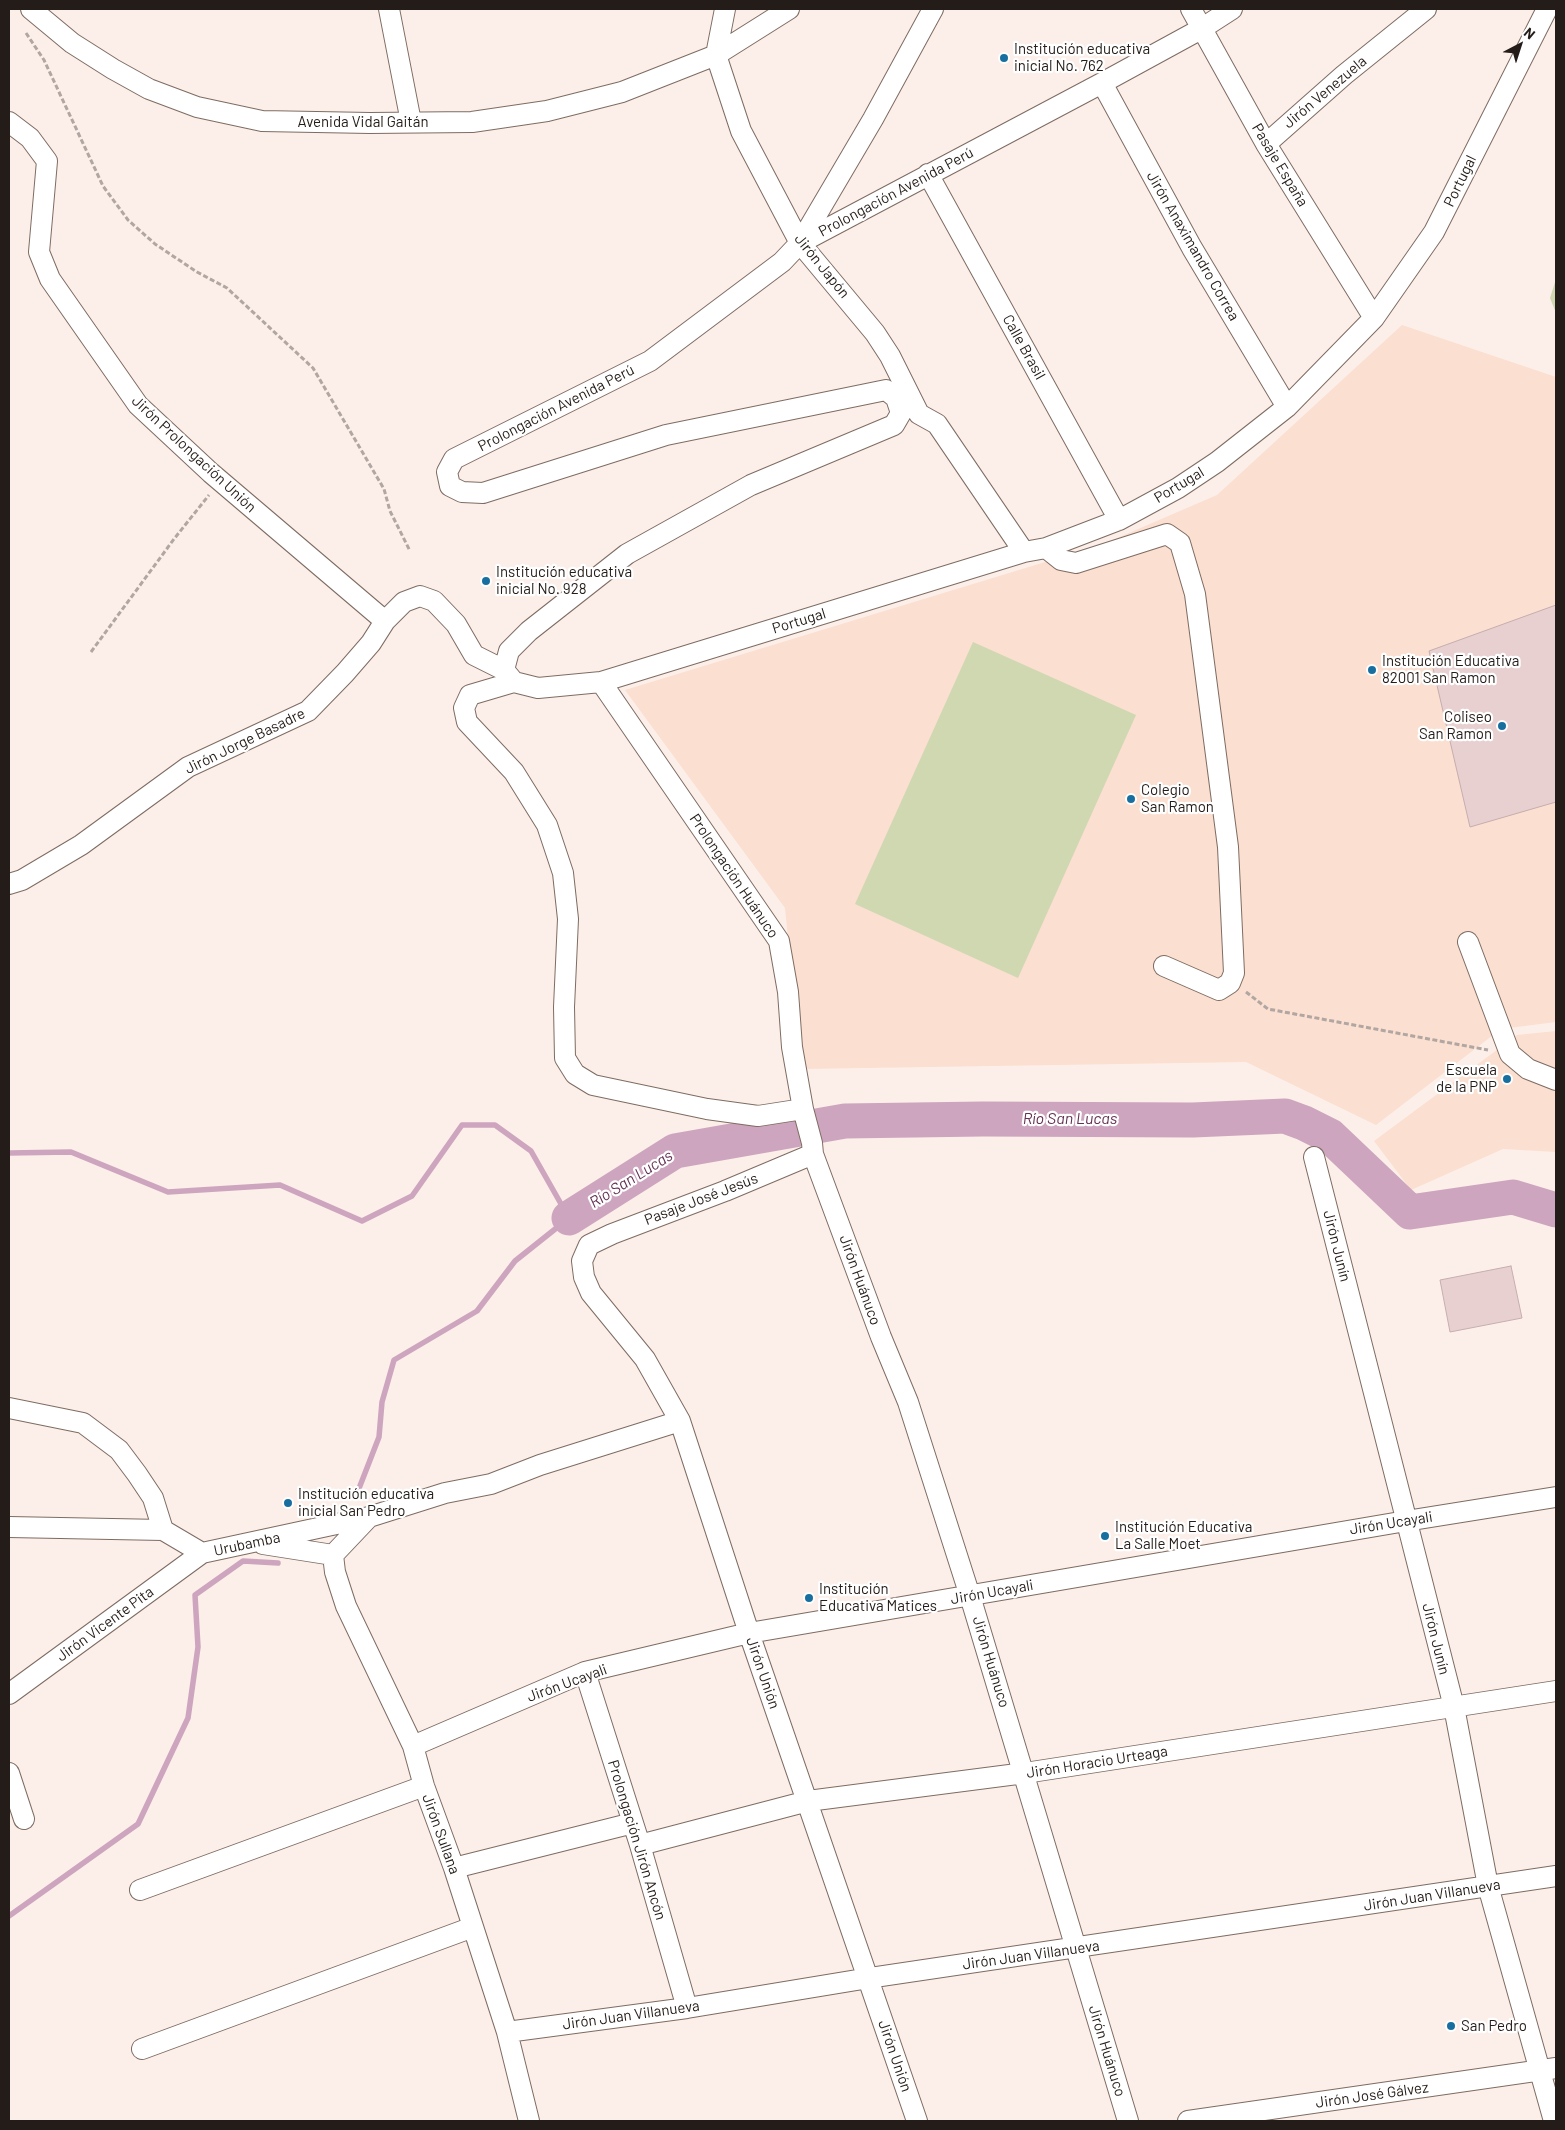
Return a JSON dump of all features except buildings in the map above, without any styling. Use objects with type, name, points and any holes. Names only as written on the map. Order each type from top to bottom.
[{"type":"street","name":"Avenida Vidal Gaitán","points":[[31,9],[72,43],[113,69],[150,89],[197,107],[262,121],[412,122],[472,122],[547,111],[622,92],[716,55],[789,9]]},
{"type":"street","points":[[389,9],[412,122]]},
{"type":"street","points":[[716,55],[725,9]]},
{"type":"street","points":[[800,243],[873,119],[933,9]]},
{"type":"street","name":"Pasaje España","points":[[1191,9],[1266,144],[1374,318]]},
{"type":"street","name":"Prolongación Avenida Perú","points":[[910,414],[886,390],[666,435],[483,493],[462,492],[450,486],[447,472],[454,459],[650,361],[782,262],[800,243],[1102,83],[1201,29],[1232,9]]},
{"type":"street","name":"Jirón Venezuela","points":[[1266,144],[1344,75],[1426,9]]},
{"type":"street","name":"Portugal","points":[[509,676],[538,688],[601,682],[1024,552],[1046,548],[1119,520],[1178,488],[1217,462],[1287,407],[1374,318],[1434,232],[1539,14]]},
{"type":"street","name":"Jirón Japón","points":[[716,55],[741,131],[800,243],[875,333],[890,356],[910,414],[937,424],[1024,552]]},
{"type":"street","name":"Jirón Anaximandro Correa","points":[[1102,83],[1192,248],[1287,407]]},
{"type":"street","name":"Jirón Prolongación Unión","points":[[9,122],[30,138],[47,161],[40,252],[50,279],[138,405],[220,481],[385,621]]},
{"type":"street","name":"Calle Brasil","points":[[928,174],[1119,520]]},
{"type":"street","points":[[804,1114],[758,1116],[708,1109],[593,1085],[575,1074],[565,1058],[564,1007],[568,919],[563,873],[547,825],[514,772],[467,722],[464,708],[470,695],[509,676],[509,651],[529,631],[627,554],[751,485],[894,425],[910,414]]},
{"type":"street","points":[[1046,548],[1061,560],[1076,564],[1167,534],[1180,543],[1195,594],[1228,847],[1234,973],[1230,983],[1219,990],[1164,966]]},
{"type":"street","name":"Jirón Jorge Basadre","points":[[9,884],[22,880],[81,845],[188,767],[308,711],[351,666],[371,643],[385,621],[404,602],[420,596],[434,602],[456,624],[474,655],[509,676]]},
{"type":"street","name":"Prolongación Huánuco","points":[[601,682],[779,941],[788,992],[792,1047],[804,1114],[813,1148]]},
{"type":"street","points":[[1468,942],[1510,1054],[1528,1070],[1556,1080]]},
{"type":"street","name":"Pasaje José Jesús","points":[[589,1245],[612,1234],[725,1191],[813,1148]]},
{"type":"street","name":"Jirón Huánuco","points":[[813,1148],[881,1337],[908,1402],[1025,1773],[1128,2121]]},
{"type":"street","name":"Jirón Junín","points":[[1314,1157],[1454,1707],[1488,1886],[1547,2069],[1554,2121]]},
{"type":"street","name":"Jirón Unión","points":[[589,1245],[582,1261],[584,1277],[591,1293],[645,1359],[680,1421],[749,1633],[917,2121]]},
{"type":"street","points":[[9,1408],[83,1423],[119,1450],[153,1498],[162,1530]]},
{"type":"street","name":"Urubamba","points":[[9,1526],[162,1530],[202,1553],[369,1517],[445,1493],[491,1484],[540,1465],[680,1421]]},
{"type":"street","name":"Jirón Ucayali","points":[[413,1746],[585,1672],[749,1633],[1556,1497]]},
{"type":"street","points":[[255,1543],[332,1555],[369,1517]]},
{"type":"street","name":"Jirón Vicente Pita","points":[[9,1694],[202,1553]]},
{"type":"street","name":"Jirón Sullana","points":[[332,1555],[335,1572],[346,1606],[413,1746],[424,1786],[454,1868],[507,2032],[529,2121]]},
{"type":"street","name":"Prolongación Jirón Ancón","points":[[585,1672],[640,1845],[687,2008]]},
{"type":"street","name":"Jirón Horacio Urteaga","points":[[640,1845],[808,1801],[1025,1773],[1556,1691]]},
{"type":"street","points":[[9,1773],[24,1819]]},
{"type":"street","points":[[140,1890],[424,1786]]},
{"type":"street","points":[[454,1868],[633,1823]]},
{"type":"street","name":"Jirón Juan Villanueva","points":[[507,2032],[687,2008],[868,1978],[1556,1876]]},
{"type":"street","points":[[142,2049],[473,1927]]},
{"type":"street","name":"Jirón José Gálvez","points":[[1188,2121],[1547,2069]]},
{"type":"path","points":[[25,31],[44,60],[103,186],[128,220],[155,244],[197,272],[227,288],[313,368],[384,489],[390,511],[410,551]]},
{"type":"path","points":[[91,652],[174,538],[220,481]]},
{"type":"path","points":[[1234,973],[1244,991],[1268,1010],[1510,1054]]},
{"type":"shaded area","name":"Colegio San Ramon","points":[[1402,325],[1556,377],[1556,1022],[1501,1029],[1376,1125],[1246,1062],[801,1069],[785,908],[625,690],[1101,545],[1217,495]]},
{"type":"shaded area","name":"Escuela de la PNP","points":[[1556,1031],[1556,1152],[1503,1149],[1411,1190],[1374,1141],[1517,1035]]},
{"type":"green space","points":[[1556,279],[1556,313],[1550,298]]},
{"type":"green space","points":[[973,642],[1136,715],[1018,978],[855,904]]},
{"type":"waterway","name":"Río San Lucas","points":[[569,1218],[675,1151],[845,1121],[983,1119],[1193,1120],[1285,1116],[1330,1136],[1410,1212],[1513,1197],[1556,1210]]},
{"type":"waterway","points":[[9,1153],[71,1152],[168,1192],[280,1185],[362,1221],[412,1196],[462,1125],[495,1125],[531,1151],[569,1218],[515,1261],[477,1311],[394,1360],[382,1402],[379,1437],[358,1491]]},
{"type":"waterway","points":[[9,1916],[138,1824],[188,1718],[198,1647],[195,1595],[243,1561],[278,1563]]},
{"type":"place","name":"Institución educativa inicial No. 762","points":[[1004,58]]},
{"type":"place","name":"Institución educativa inicial No. 928","points":[[486,581]]},
{"type":"place","name":"Institución Educativa 82001 San Ramon","points":[[1372,670]]},
{"type":"place","name":"Coliseo San Ramon","points":[[1502,726]]},
{"type":"place","name":"Colegio San Ramon","points":[[1131,799]]},
{"type":"place","name":"Escuela de la PNP","points":[[1507,1079]]},
{"type":"place","name":"Institución educativa inicial San Pedro","points":[[288,1503]]},
{"type":"place","name":"Institución Educativa La Salle Moet","points":[[1105,1536]]},
{"type":"place","name":"Institución Educativa Matices","points":[[809,1598]]},
{"type":"place","name":"San Pedro","points":[[1451,2026]]}]
